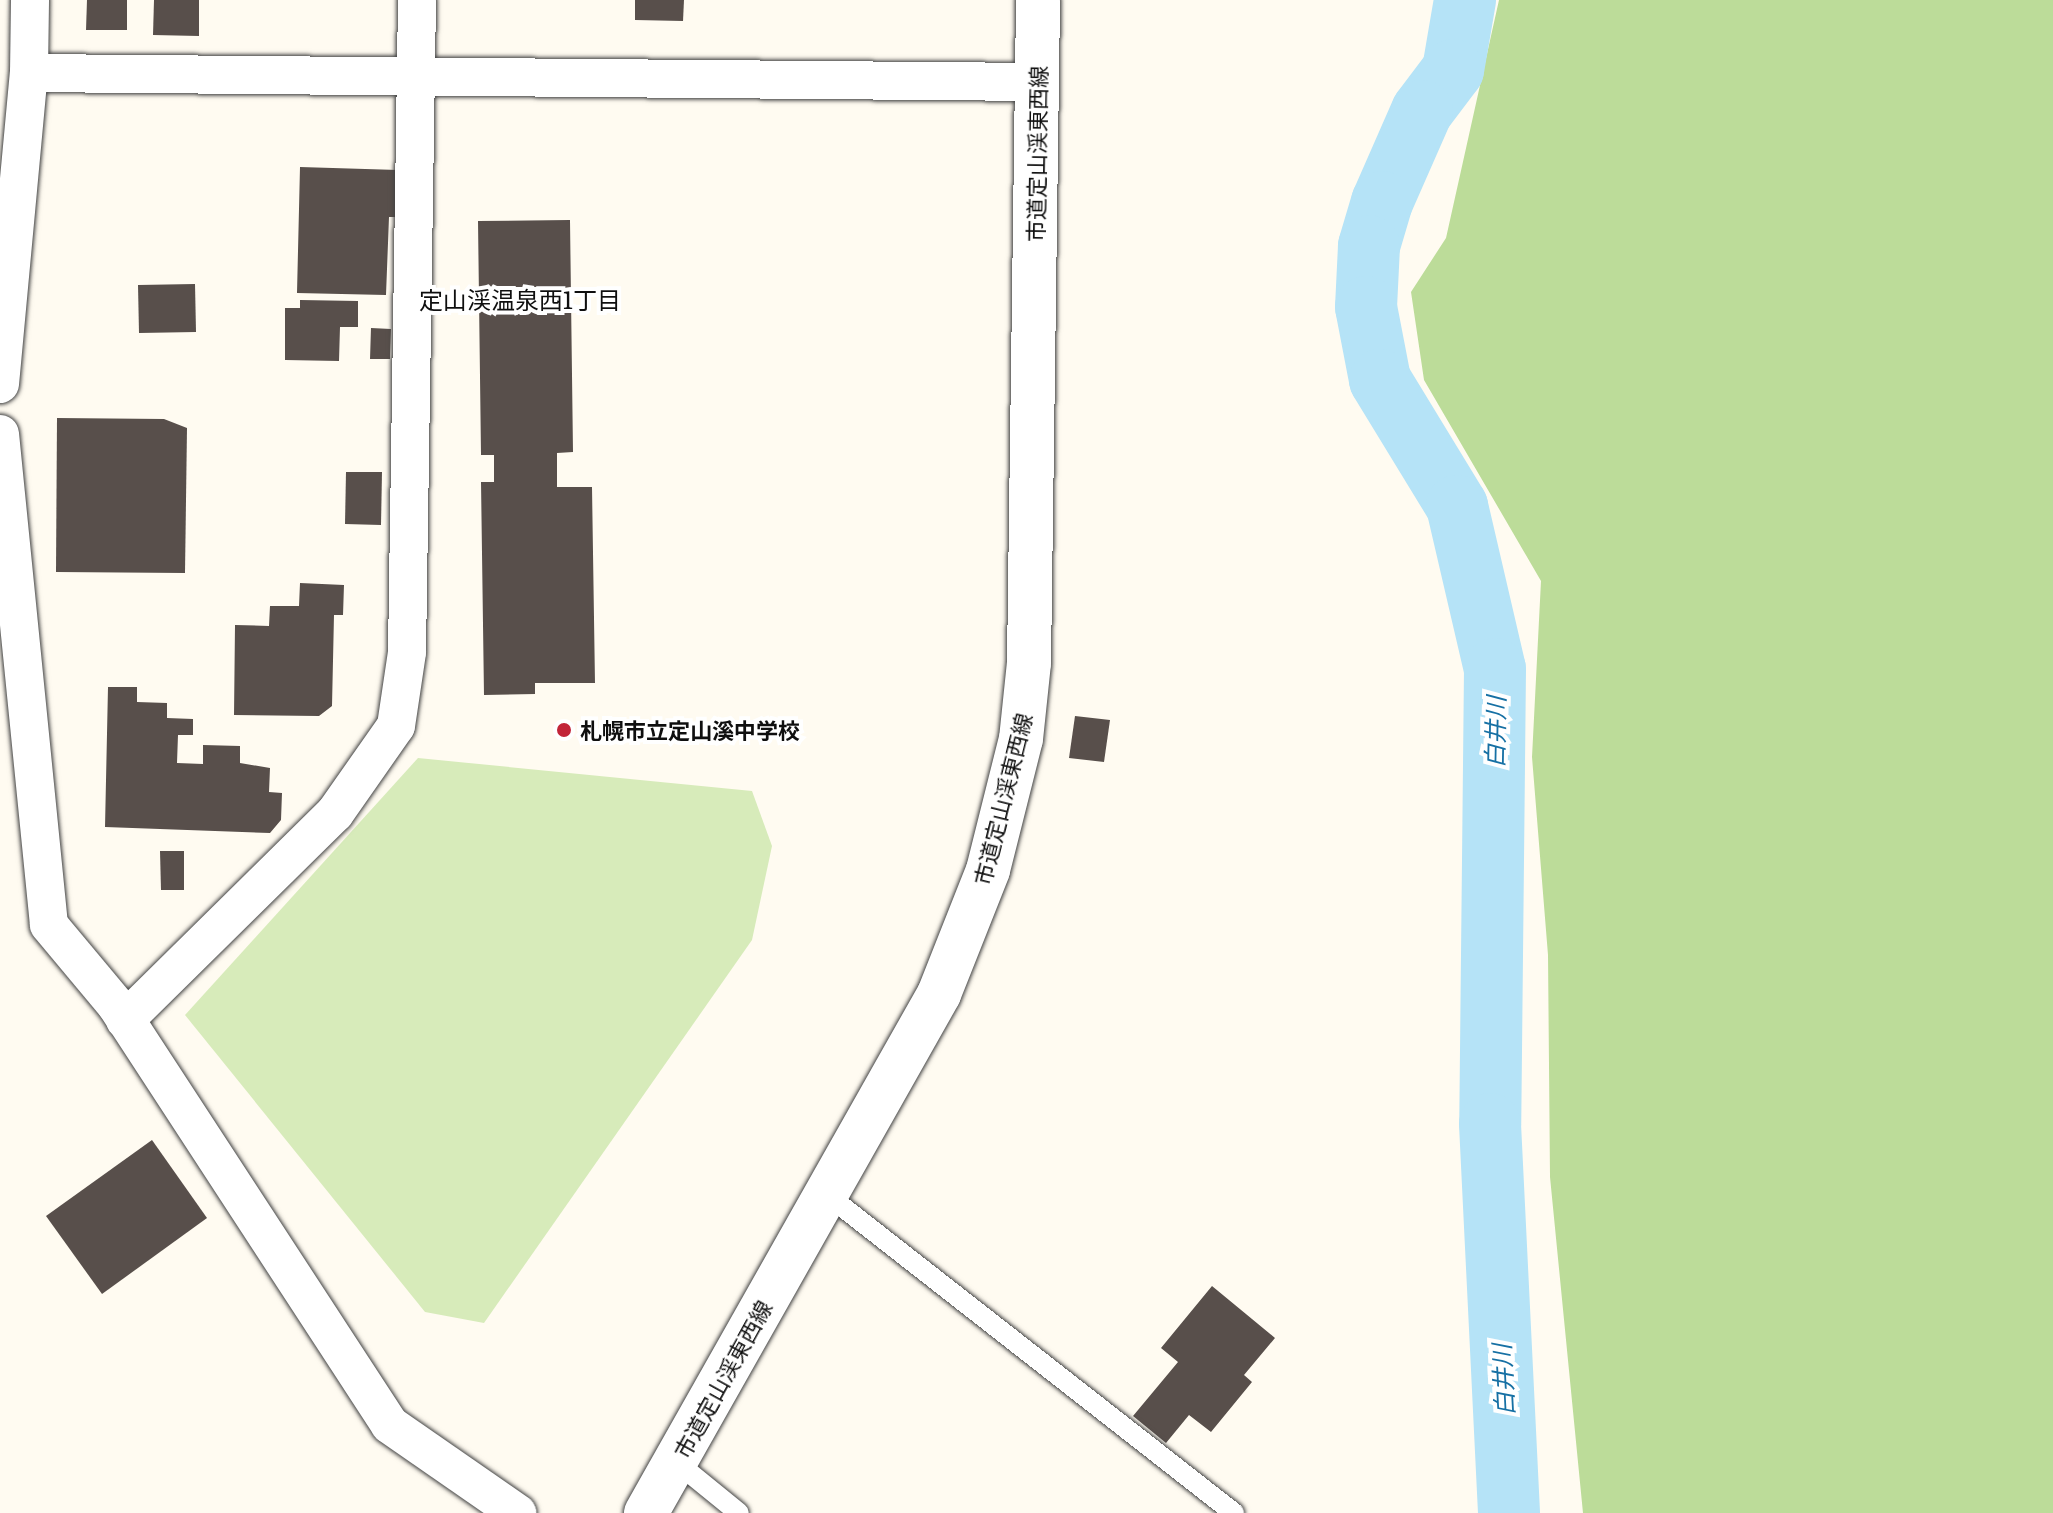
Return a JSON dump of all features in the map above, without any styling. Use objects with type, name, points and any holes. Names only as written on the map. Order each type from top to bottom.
[{"type":"street","points":[[1,358],[29,73],[30,0]]},
{"type":"street","points":[[125,1020],[335,813],[396,726],[407,652],[417,0]]},
{"type":"street","name":"市道定山渓東西線","points":[[646,1513],[939,994],[988,870],[1021,739],[1029,663],[1038,0]]},
{"type":"street","points":[[29,73],[1037,82]]},
{"type":"street","points":[[0,434],[49,925],[125,1020],[390,1425],[517,1513]]},
{"type":"lane","points":[[826,1194],[1234,1513]]},
{"type":"lane","points":[[675,1461],[739,1513]]},
{"type":"green space","points":[[1499,0],[2053,0],[2053,1513],[1583,1513],[1550,1177],[1548,955],[1532,757],[1541,581],[1424,380],[1411,292],[1446,238]]},
{"type":"green space","points":[[418,758],[752,791],[772,846],[752,940],[484,1323],[425,1312],[185,1015]]},
{"type":"building","points":[[87,0],[127,0],[127,30],[86,30]]},
{"type":"building","points":[[154,0],[199,0],[199,36],[153,35]]},
{"type":"building","points":[[635,0],[684,0],[683,21],[635,20]]},
{"type":"building","points":[[300,167],[398,170],[397,217],[389,217],[386,295],[297,293]]},
{"type":"building","points":[[570,220],[573,452],[557,453],[557,487],[592,487],[595,683],[535,683],[535,694],[484,695],[481,482],[494,482],[494,455],[481,455],[478,221]]},
{"type":"building","points":[[195,284],[196,332],[139,333],[138,285]]},
{"type":"building","points":[[300,300],[358,301],[358,327],[340,327],[339,361],[285,360],[285,308],[300,308]]},
{"type":"building","points":[[371,328],[391,329],[390,359],[370,359]]},
{"type":"building","points":[[57,418],[164,419],[187,428],[185,573],[56,572]]},
{"type":"building","points":[[346,472],[382,472],[381,525],[345,524]]},
{"type":"building","points":[[300,583],[344,585],[343,615],[334,615],[332,706],[319,716],[234,715],[235,625],[269,626],[270,606],[299,606]]},
{"type":"building","points":[[108,687],[137,687],[137,702],[167,703],[167,718],[193,719],[193,735],[178,735],[177,763],[203,764],[203,745],[240,746],[240,763],[270,768],[269,792],[282,793],[281,820],[270,833],[105,827]]},
{"type":"building","points":[[1075,716],[1110,720],[1104,762],[1069,758]]},
{"type":"building","points":[[160,851],[184,851],[184,890],[161,890]]},
{"type":"building","points":[[152,1140],[207,1218],[102,1294],[46,1216]]},
{"type":"building","points":[[1212,1286],[1275,1338],[1244,1375],[1252,1382],[1211,1432],[1189,1415],[1166,1443],[1133,1416],[1178,1362],[1161,1348]]},
{"type":"waterway","name":"白井川","points":[[1465,0],[1453,70],[1422,111],[1382,202],[1369,246],[1366,307],[1380,380],[1457,506],[1495,669],[1490,1124],[1509,1513]]},
{"type":"place","name":"札幌市立定山溪中学校","points":[[564,730]]},
{"type":"district","name":"定山渓温泉西1丁目","points":[[520,299]]}]
